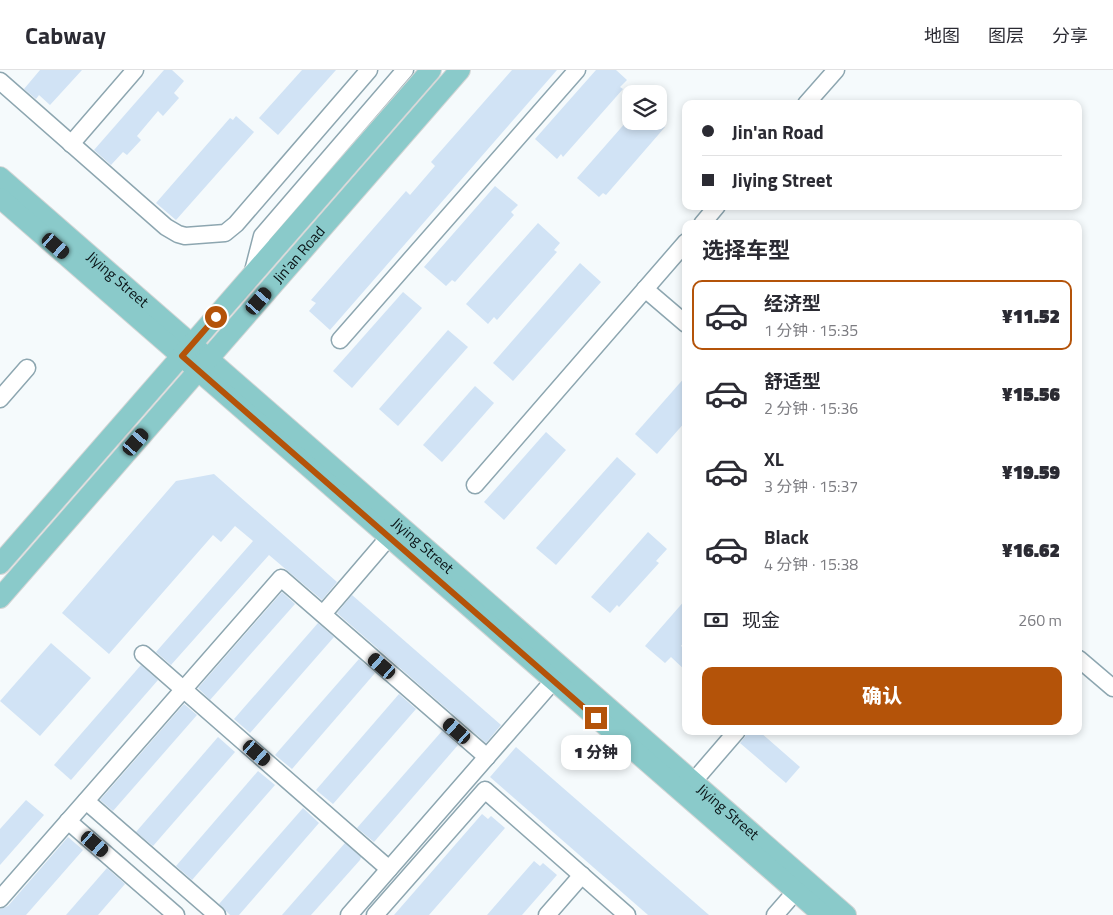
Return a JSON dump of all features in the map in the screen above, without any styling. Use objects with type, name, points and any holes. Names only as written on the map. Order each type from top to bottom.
[{"type":"main road","name":"Jin'an Road","points":[[0,564],[431,70]]},
{"type":"main road","name":"Jin'an Road","points":[[0,598],[460,70]]},
{"type":"main road","name":"Jiying Street","points":[[0,178],[203,365],[693,782],[846,915]]},
{"type":"main road","name":"Jiying Street","points":[[0,198],[186,350]]},
{"type":"main road","name":"Jiying Street","points":[[203,365],[389,537],[823,915]]},
{"type":"street","points":[[0,75],[5,70]]},
{"type":"street","points":[[71,144],[135,70]]},
{"type":"street","points":[[0,81],[166,227],[185,236],[225,233],[236,224],[369,70]]},
{"type":"street","points":[[252,275],[262,236],[406,70]]},
{"type":"street","points":[[340,340],[577,70]]},
{"type":"street","points":[[810,100],[836,70]]},
{"type":"street","points":[[705,220],[714,210]]},
{"type":"street","points":[[475,485],[682,247]]},
{"type":"street","points":[[646,289],[682,320]]},
{"type":"street","points":[[0,399],[27,368]]},
{"type":"street","points":[[323,614],[389,537]]},
{"type":"street","points":[[0,899],[281,578],[487,757]]},
{"type":"street","points":[[144,654],[389,869]]},
{"type":"street","points":[[1082,662],[1113,688]]},
{"type":"street","points":[[349,915],[554,680]]},
{"type":"street","points":[[693,782],[733,735]]},
{"type":"street","points":[[375,915],[485,790],[627,915]]},
{"type":"street","points":[[86,801],[217,915]]},
{"type":"street","points":[[68,821],[176,915]]},
{"type":"street","points":[[547,915],[582,875]]},
{"type":"street","points":[[775,915],[796,891]]},
{"type":"building","points":[[40,70],[82,70],[50,105],[39,95],[36,99],[24,89]]},
{"type":"building","points":[[164,70],[172,70],[184,81],[174,93],[179,98],[163,116],[158,111],[137,136],[141,140],[127,155],[123,152],[111,165],[94,150]]},
{"type":"building","points":[[302,70],[336,70],[278,135],[259,118]]},
{"type":"building","points":[[512,70],[557,70],[330,330],[309,311],[316,303],[311,300],[406,191],[410,195],[435,166],[431,162]]},
{"type":"building","points":[[596,70],[616,70],[627,80],[620,87],[622,90],[563,157],[561,154],[557,159],[535,139]]},
{"type":"building","points":[[236,116],[254,132],[176,220],[156,203],[230,118],[233,120]]},
{"type":"building","points":[[622,127],[622,130],[662,130],[606,195],[603,193],[599,197],[577,178]]},
{"type":"building","points":[[495,186],[518,205],[511,212],[514,215],[455,282],[452,280],[446,286],[424,267]]},
{"type":"building","points":[[538,223],[560,243],[554,250],[557,252],[497,320],[494,317],[488,324],[466,304]]},
{"type":"building","points":[[580,263],[601,282],[513,381],[493,363]]},
{"type":"building","points":[[403,292],[422,308],[352,388],[333,371]]},
{"type":"building","points":[[448,330],[468,347],[398,426],[379,409]]},
{"type":"building","points":[[682,381],[682,426],[657,454],[635,434]]},
{"type":"building","points":[[475,386],[494,403],[442,462],[423,445]]},
{"type":"building","points":[[546,432],[566,450],[504,520],[484,502]]},
{"type":"building","points":[[617,457],[636,474],[556,565],[536,548]]},
{"type":"building","points":[[214,474],[337,582],[322,600],[269,555],[171,665],[156,652],[253,541],[235,526],[221,542],[213,535],[109,654],[62,613],[176,481]]},
{"type":"building","points":[[648,532],[667,549],[656,561],[659,563],[619,607],[617,605],[610,613],[591,597]]},
{"type":"building","points":[[282,592],[295,604],[210,700],[198,688]]},
{"type":"building","points":[[352,595],[501,725],[486,743],[337,613]]},
{"type":"building","points":[[682,604],[682,667],[671,657],[665,663],[645,646]]},
{"type":"building","points":[[318,623],[334,637],[250,733],[234,719]]},
{"type":"building","points":[[51,643],[91,678],[40,736],[0,701]]},
{"type":"building","points":[[359,659],[375,673],[292,769],[275,755]]},
{"type":"building","points":[[141,665],[158,680],[71,780],[54,765]]},
{"type":"building","points":[[399,694],[416,709],[333,804],[316,790]]},
{"type":"building","points":[[184,704],[197,715],[113,811],[100,800]]},
{"type":"building","points":[[442,731],[458,745],[374,842],[357,828]]},
{"type":"building","points":[[746,735],[764,735],[800,767],[786,783],[740,743]]},
{"type":"building","points":[[218,737],[235,752],[153,846],[136,832]]},
{"type":"building","points":[[516,747],[709,915],[648,915],[490,777]]},
{"type":"building","points":[[258,771],[275,785],[192,880],[176,866]]},
{"type":"building","points":[[26,800],[44,815],[0,865],[0,829]]},
{"type":"building","points":[[303,808],[319,823],[239,915],[230,915],[219,904]]},
{"type":"building","points":[[482,814],[488,819],[491,816],[505,828],[429,915],[394,915]]},
{"type":"building","points":[[68,837],[83,850],[26,915],[0,915],[0,909],[8,906]]},
{"type":"building","points":[[345,843],[361,857],[360,860],[311,915],[282,915]]},
{"type":"building","points":[[534,861],[540,866],[543,863],[557,875],[522,915],[487,915]]},
{"type":"building","points":[[107,868],[125,884],[98,915],[66,915]]},
{"type":"route","points":[[216,317],[182,356],[596,718]]}]
